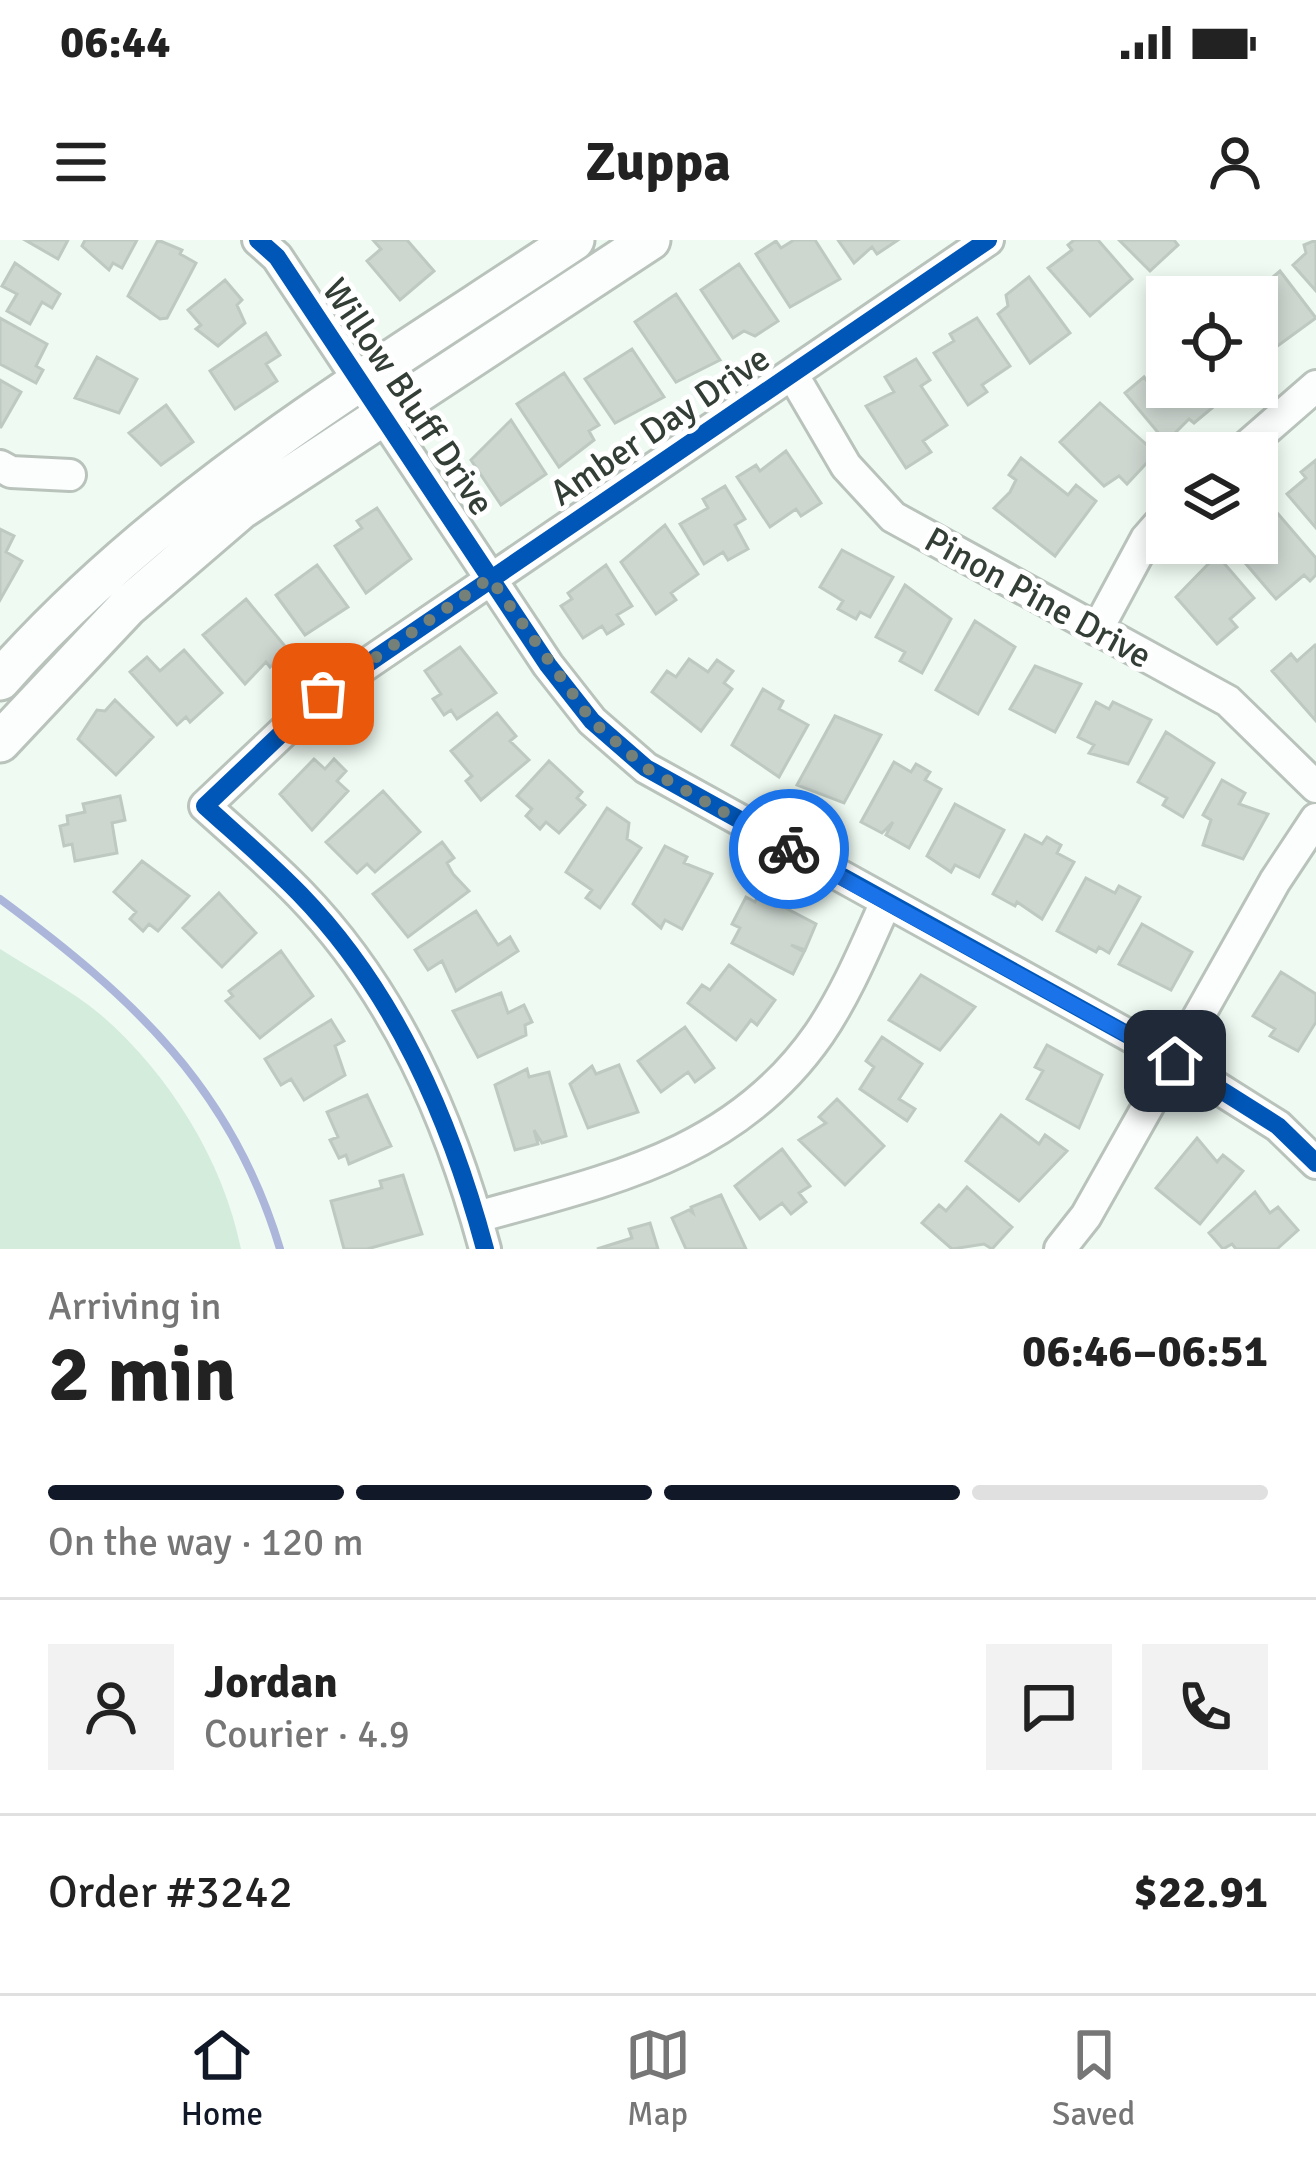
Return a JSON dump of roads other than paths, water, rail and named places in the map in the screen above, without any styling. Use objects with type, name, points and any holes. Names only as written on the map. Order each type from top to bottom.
[{"type":"main road","points":[[0,680],[97,578],[169,517],[357,384],[574,240]]},
{"type":"main road","points":[[0,742],[179,557],[241,509],[650,240]]},
{"type":"street","name":"Amber Day Drive","points":[[477,1217],[439,1107],[379,994],[301,894],[205,806],[323,694],[988,240]]},
{"type":"street","name":"Willow Bluff Drive","points":[[277,246],[380,419],[592,721],[646,768],[1175,1061],[1278,1126],[1316,1162]]},
{"type":"street","name":"Pinon Pine Drive","points":[[794,376],[846,466],[880,506],[1228,701],[1316,787]]},
{"type":"street","points":[[1262,432],[1316,386]]},
{"type":"street","points":[[0,466],[11,472],[70,475]]},
{"type":"street","points":[[1097,630],[1146,539]]},
{"type":"street","points":[[1060,1249],[1086,1216],[1316,819]]},
{"type":"street","points":[[485,1249],[477,1217],[670,1159],[726,1125],[778,1084],[818,1035],[886,902]]},
{"type":"waterway","points":[[0,899],[92,972],[171,1050],[234,1140],[260,1191],[280,1249]]}]
